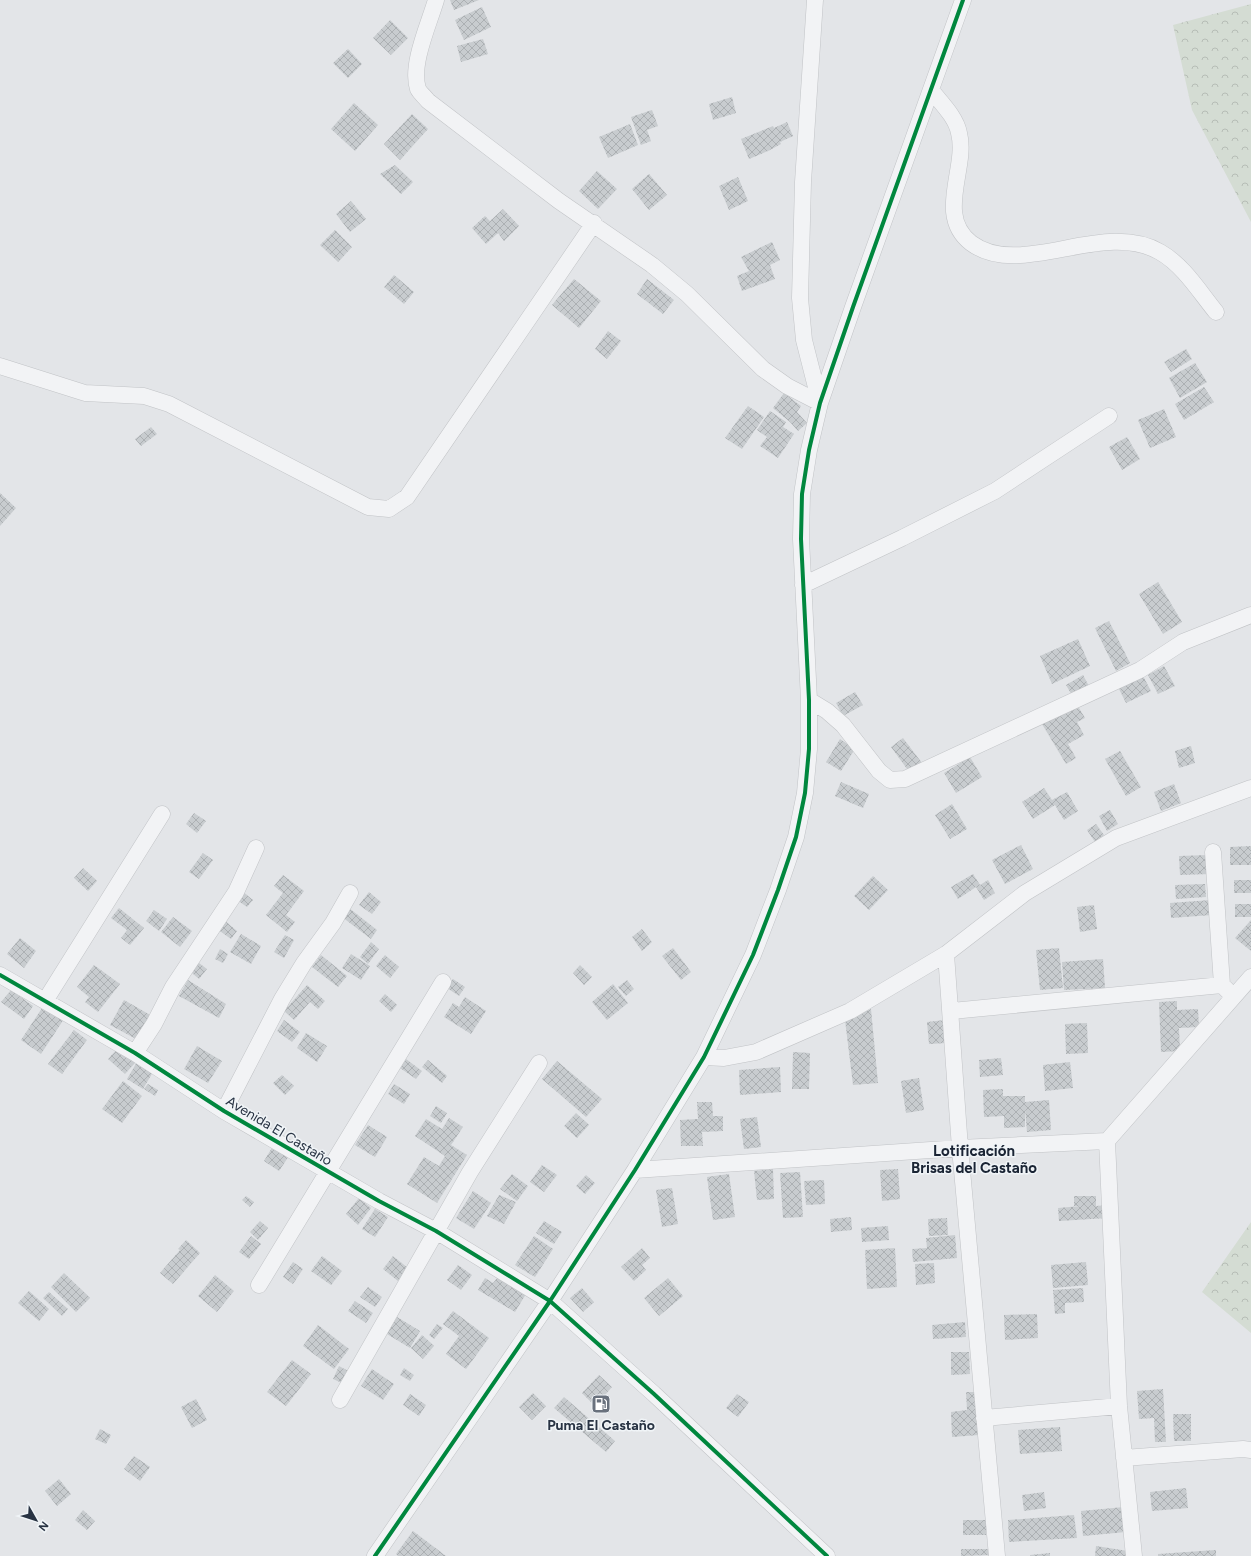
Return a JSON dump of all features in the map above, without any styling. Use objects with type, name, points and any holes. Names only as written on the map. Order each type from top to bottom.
[{"type":"street","points":[[436,0],[418,62],[416,77],[419,90],[428,101],[525,176],[652,265],[687,294],[763,369],[787,386],[820,403]]},
{"type":"street","points":[[815,0],[803,182],[800,298],[804,340],[820,403]]},
{"type":"street","points":[[375,1556],[550,1301],[635,1170],[704,1057],[753,954],[778,890],[796,837],[805,793],[809,749],[809,700],[801,539],[802,494],[809,450],[820,403],[878,235],[963,0]]},
{"type":"street","points":[[931,90],[950,113],[960,133],[960,158],[952,207],[958,229],[971,243],[993,253],[1020,255],[1100,242],[1135,242],[1160,252],[1177,266],[1216,312]]},
{"type":"street","points":[[0,366],[85,393],[144,396],[169,404],[368,507],[389,509],[406,497],[594,223]]},
{"type":"street","points":[[803,584],[995,491],[1109,416]]},
{"type":"street","points":[[809,700],[827,711],[843,725],[879,771],[890,780],[905,780],[1140,670],[1183,642],[1251,615]]},
{"type":"street","points":[[704,1057],[724,1058],[756,1052],[850,1011],[946,954],[1025,893],[1116,838],[1251,788]]},
{"type":"street","points":[[45,1001],[162,814]]},
{"type":"street","points":[[135,1053],[154,1024],[173,987],[236,892],[256,848]]},
{"type":"street","points":[[1213,852],[1222,985],[1235,998]]},
{"type":"street","points":[[224,1111],[282,999],[304,963],[333,924],[350,893]]},
{"type":"street","points":[[946,954],[952,1011],[960,1148],[997,1556]]},
{"type":"street","name":"Avenida El Castaño","points":[[0,975],[135,1053],[224,1111],[378,1202],[436,1231],[550,1301],[654,1394],[827,1556]]},
{"type":"street","points":[[1134,1556],[1119,1406],[1107,1141],[1235,998],[1251,977]]},
{"type":"street","points":[[259,1285],[443,982]]},
{"type":"street","points":[[952,1011],[1222,985]]},
{"type":"street","points":[[340,1400],[470,1172],[539,1063]]},
{"type":"street","points":[[635,1170],[960,1148],[1107,1141]]},
{"type":"street","points":[[984,1418],[1119,1406]]},
{"type":"street","points":[[1124,1458],[1244,1449],[1251,1450]]},
{"type":"green space","points":[[1251,4],[1251,222],[1192,110],[1173,25]]},
{"type":"green space","points":[[1251,1222],[1251,1333],[1202,1292]]},
{"type":"building","points":[[450,0],[479,0],[454,10]]},
{"type":"building","points":[[482,7],[491,27],[464,40],[455,20]]},
{"type":"building","points":[[390,20],[408,38],[391,55],[373,38]]},
{"type":"building","points":[[483,39],[488,54],[461,62],[457,46]]},
{"type":"building","points":[[348,49],[362,64],[348,78],[333,63]]},
{"type":"building","points":[[732,97],[736,113],[713,120],[709,104]]},
{"type":"building","points":[[354,103],[378,125],[355,151],[331,129]]},
{"type":"building","points":[[652,110],[658,126],[647,130],[651,141],[641,145],[631,117]]},
{"type":"building","points":[[412,114],[428,129],[400,160],[384,144]]},
{"type":"building","points":[[787,122],[793,136],[780,142],[781,144],[768,151],[749,159],[741,139]]},
{"type":"building","points":[[630,124],[638,145],[608,158],[599,137]]},
{"type":"building","points":[[395,165],[413,182],[401,194],[380,174]]},
{"type":"building","points":[[597,171],[617,189],[598,209],[579,191]]},
{"type":"building","points":[[649,174],[667,195],[649,210],[632,189]]},
{"type":"building","points":[[738,177],[748,201],[729,210],[719,186]]},
{"type":"building","points":[[351,201],[366,219],[350,232],[336,214]]},
{"type":"building","points":[[503,209],[519,226],[504,241],[498,233],[486,244],[472,228],[485,216],[490,221]]},
{"type":"building","points":[[335,230],[352,247],[338,262],[320,245]]},
{"type":"building","points":[[772,242],[780,260],[770,265],[775,279],[742,291],[737,276],[749,271],[741,257]]},
{"type":"building","points":[[394,275],[414,292],[404,304],[384,287]]},
{"type":"building","points":[[574,279],[601,301],[579,328],[552,305]]},
{"type":"building","points":[[647,279],[674,300],[663,314],[637,294]]},
{"type":"building","points":[[608,331],[621,341],[607,359],[595,349]]},
{"type":"building","points":[[1186,349],[1192,359],[1171,372],[1164,362]]},
{"type":"building","points":[[1195,363],[1207,382],[1180,398],[1169,378]]},
{"type":"building","points":[[1204,387],[1214,402],[1184,420],[1175,404]]},
{"type":"building","points":[[784,393],[801,406],[797,412],[807,423],[798,431],[790,422],[773,408]]},
{"type":"building","points":[[748,406],[764,417],[742,449],[725,438]]},
{"type":"building","points":[[1164,409],[1176,437],[1150,448],[1138,420]]},
{"type":"building","points":[[770,411],[786,422],[783,427],[794,434],[778,458],[760,446],[767,437],[757,430]]},
{"type":"building","points":[[151,427],[157,434],[141,446],[135,439]]},
{"type":"building","points":[[1127,437],[1140,459],[1122,470],[1109,447]]},
{"type":"building","points":[[0,493],[16,508],[0,526]]},
{"type":"building","points":[[1158,582],[1182,622],[1163,634],[1139,594]]},
{"type":"building","points":[[1109,621],[1130,663],[1116,671],[1095,628]]},
{"type":"building","points":[[1078,639],[1090,666],[1052,684],[1040,656]]},
{"type":"building","points":[[1164,666],[1175,686],[1158,694],[1148,675]]},
{"type":"building","points":[[1083,675],[1090,688],[1073,697],[1066,685]]},
{"type":"building","points":[[1143,676],[1151,691],[1126,703],[1118,687]]},
{"type":"building","points":[[855,692],[863,705],[843,716],[836,703]]},
{"type":"building","points":[[1076,703],[1085,718],[1077,722],[1084,735],[1068,744],[1076,758],[1066,764],[1042,724]]},
{"type":"building","points":[[903,738],[922,763],[910,773],[891,747]]},
{"type":"building","points":[[840,739],[855,749],[841,771],[826,762]]},
{"type":"building","points":[[1191,746],[1195,763],[1179,768],[1175,751]]},
{"type":"building","points":[[1120,751],[1141,787],[1126,796],[1105,759]]},
{"type":"building","points":[[970,757],[982,777],[956,793],[944,773]]},
{"type":"building","points":[[841,782],[869,794],[863,808],[835,796]]},
{"type":"building","points":[[1174,784],[1181,803],[1161,811],[1154,792]]},
{"type":"building","points":[[1044,788],[1052,800],[1067,792],[1078,811],[1064,820],[1055,805],[1033,819],[1022,802]]},
{"type":"building","points":[[952,804],[967,829],[950,839],[935,815]]},
{"type":"building","points":[[1110,810],[1118,824],[1107,831],[1099,816]]},
{"type":"building","points":[[194,813],[206,821],[197,833],[186,824]]},
{"type":"building","points":[[1096,824],[1104,835],[1095,842],[1087,830]]},
{"type":"building","points":[[1021,845],[1033,869],[1005,884],[992,860]]},
{"type":"building","points":[[1251,846],[1251,865],[1230,865],[1230,847]]},
{"type":"building","points":[[203,853],[213,860],[199,879],[189,872]]},
{"type":"building","points":[[1209,855],[1210,874],[1180,875],[1179,856]]},
{"type":"building","points":[[83,868],[97,881],[88,891],[74,878]]},
{"type":"building","points":[[973,874],[980,885],[988,880],[995,893],[984,900],[976,887],[958,899],[951,887]]},
{"type":"building","points":[[283,875],[304,891],[286,915],[295,922],[287,932],[266,915],[283,893],[274,886]]},
{"type":"building","points":[[873,876],[888,890],[869,910],[854,896]]},
{"type":"building","points":[[1234,880],[1251,880],[1251,893],[1234,893]]},
{"type":"building","points":[[1205,884],[1206,897],[1176,899],[1175,885]]},
{"type":"building","points":[[243,892],[253,900],[247,907],[237,900]]},
{"type":"building","points":[[369,892],[381,902],[372,914],[359,905]]},
{"type":"building","points":[[1211,900],[1212,915],[1171,918],[1170,903]]},
{"type":"building","points":[[1235,904],[1251,904],[1251,917],[1235,917]]},
{"type":"building","points":[[1094,905],[1097,929],[1080,932],[1077,907]]},
{"type":"building","points":[[119,908],[144,928],[130,945],[121,938],[127,930],[111,918]]},
{"type":"building","points":[[349,908],[377,930],[371,939],[342,917]]},
{"type":"building","points":[[154,910],[167,919],[159,931],[146,921]]},
{"type":"building","points":[[173,917],[192,931],[180,947],[161,932]]},
{"type":"building","points":[[224,920],[237,931],[231,939],[217,929]]},
{"type":"building","points":[[1251,920],[1251,951],[1235,938]]},
{"type":"building","points":[[642,929],[652,942],[642,951],[632,937]]},
{"type":"building","points":[[241,934],[261,946],[251,964],[230,952]]},
{"type":"building","points":[[285,935],[294,940],[284,958],[274,952]]},
{"type":"building","points":[[20,938],[36,951],[24,968],[7,954]]},
{"type":"building","points":[[371,942],[379,949],[368,964],[360,957]]},
{"type":"building","points":[[673,948],[691,972],[681,980],[662,956]]},
{"type":"building","points":[[1059,948],[1063,988],[1040,990],[1036,950]]},
{"type":"building","points":[[220,949],[228,954],[223,963],[215,959]]},
{"type":"building","points":[[351,954],[370,966],[361,980],[342,968]]},
{"type":"building","points":[[321,955],[347,976],[338,987],[312,967]]},
{"type":"building","points":[[385,955],[399,967],[390,978],[376,966]]},
{"type":"building","points":[[1103,959],[1105,988],[1064,990],[1062,962]]},
{"type":"building","points":[[199,963],[207,969],[199,979],[192,973]]},
{"type":"building","points":[[94,965],[120,984],[98,1012],[85,1002],[89,997],[77,987]]},
{"type":"building","points":[[580,965],[592,977],[584,985],[573,973]]},
{"type":"building","points":[[453,979],[465,987],[459,996],[447,988]]},
{"type":"building","points":[[188,980],[226,1004],[219,1018],[179,996]]},
{"type":"building","points":[[627,980],[634,989],[626,996],[618,987]]},
{"type":"building","points":[[613,984],[628,1003],[607,1020],[592,1002]]},
{"type":"building","points":[[307,985],[325,1001],[318,1009],[310,1002],[294,1020],[284,1011]]},
{"type":"building","points":[[11,990],[33,1006],[24,1019],[1,1002]]},
{"type":"building","points":[[385,994],[397,1005],[391,1012],[379,1001]]},
{"type":"building","points":[[465,997],[486,1011],[471,1034],[444,1017],[453,1003],[459,1007]]},
{"type":"building","points":[[124,1000],[152,1016],[138,1040],[110,1025]]},
{"type":"building","points":[[1177,1001],[1177,1010],[1198,1009],[1199,1027],[1179,1028],[1180,1051],[1161,1052],[1159,1002]]},
{"type":"building","points":[[44,1005],[64,1019],[41,1054],[21,1040]]},
{"type":"building","points":[[871,1009],[878,1083],[853,1085],[845,1020]]},
{"type":"building","points":[[284,1020],[300,1032],[292,1042],[277,1031]]},
{"type":"building","points":[[945,1020],[947,1043],[929,1044],[927,1022]]},
{"type":"building","points":[[1087,1023],[1088,1053],[1066,1054],[1065,1024]]},
{"type":"building","points":[[74,1030],[87,1040],[62,1074],[48,1064]]},
{"type":"building","points":[[306,1033],[327,1046],[317,1062],[297,1048]]},
{"type":"building","points":[[197,1046],[222,1061],[208,1083],[184,1069]]},
{"type":"building","points":[[118,1048],[135,1063],[125,1074],[108,1059]]},
{"type":"building","points":[[793,1052],[810,1053],[809,1089],[792,1089]]},
{"type":"building","points":[[1001,1058],[1003,1075],[980,1077],[979,1060]]},
{"type":"building","points":[[406,1059],[422,1071],[416,1079],[400,1068]]},
{"type":"building","points":[[428,1060],[447,1076],[442,1083],[422,1067]]},
{"type":"building","points":[[557,1061],[602,1099],[586,1117],[542,1079]]},
{"type":"building","points":[[137,1062],[153,1072],[143,1089],[127,1079]]},
{"type":"building","points":[[1070,1062],[1073,1088],[1045,1091],[1043,1065]]},
{"type":"building","points":[[780,1067],[781,1092],[740,1095],[739,1070]]},
{"type":"building","points":[[282,1075],[294,1086],[285,1095],[273,1083]]},
{"type":"building","points":[[919,1078],[924,1110],[906,1113],[901,1081]]},
{"type":"building","points":[[123,1081],[142,1096],[122,1123],[102,1109]]},
{"type":"building","points":[[148,1084],[158,1090],[155,1096],[144,1089]]},
{"type":"building","points":[[394,1084],[410,1094],[404,1104],[388,1094]]},
{"type":"building","points":[[1003,1089],[1003,1096],[1025,1096],[1025,1102],[1049,1100],[1051,1130],[1027,1132],[1025,1109],[1025,1127],[1004,1128],[1004,1116],[984,1117],[983,1090]]},
{"type":"building","points":[[697,1102],[712,1102],[713,1116],[723,1116],[723,1131],[702,1132],[703,1146],[681,1146],[680,1120],[698,1119]]},
{"type":"building","points":[[436,1106],[447,1113],[441,1123],[430,1116]]},
{"type":"building","points":[[576,1113],[589,1125],[577,1138],[564,1126]]},
{"type":"building","points":[[757,1117],[761,1147],[744,1149],[740,1119]]},
{"type":"building","points":[[449,1118],[463,1127],[451,1145],[467,1155],[437,1203],[407,1184],[424,1157],[439,1166],[445,1156],[415,1136],[426,1119],[442,1129]]},
{"type":"building","points":[[368,1125],[387,1137],[375,1157],[355,1145]]},
{"type":"building","points":[[273,1146],[289,1156],[279,1171],[264,1161]]},
{"type":"building","points":[[542,1165],[557,1175],[544,1192],[530,1182]]},
{"type":"building","points":[[773,1169],[774,1199],[757,1200],[754,1171]]},
{"type":"building","points":[[898,1169],[900,1199],[882,1201],[880,1170]]},
{"type":"building","points":[[800,1172],[803,1217],[783,1218],[780,1173]]},
{"type":"building","points":[[512,1174],[528,1186],[517,1201],[500,1189]]},
{"type":"building","points":[[729,1174],[735,1217],[713,1220],[707,1177]]},
{"type":"building","points":[[586,1175],[595,1183],[585,1194],[576,1186]]},
{"type":"building","points":[[824,1180],[825,1204],[806,1205],[804,1181]]},
{"type":"building","points":[[672,1188],[678,1224],[662,1227],[656,1190]]},
{"type":"building","points":[[473,1191],[491,1203],[474,1229],[456,1218]]},
{"type":"building","points":[[499,1195],[516,1202],[504,1224],[487,1216]]},
{"type":"building","points":[[246,1196],[254,1202],[250,1207],[242,1200]]},
{"type":"building","points":[[1074,1196],[1096,1196],[1096,1206],[1108,1205],[1108,1218],[1059,1221],[1058,1208],[1081,1206],[1074,1206]]},
{"type":"building","points":[[359,1198],[371,1208],[358,1225],[346,1214]]},
{"type":"building","points":[[375,1209],[388,1217],[375,1237],[362,1229]]},
{"type":"building","points":[[851,1217],[852,1230],[831,1232],[830,1219]]},
{"type":"building","points":[[947,1218],[948,1235],[929,1236],[928,1219]]},
{"type":"building","points":[[260,1221],[268,1228],[258,1240],[250,1232]]},
{"type":"building","points":[[544,1221],[562,1232],[554,1244],[536,1233]]},
{"type":"building","points":[[888,1226],[889,1240],[862,1242],[861,1228]]},
{"type":"building","points":[[955,1235],[957,1258],[913,1262],[912,1249],[927,1248],[926,1238]]},
{"type":"building","points":[[251,1236],[261,1244],[249,1259],[239,1252]]},
{"type":"building","points":[[534,1236],[553,1249],[535,1277],[515,1265]]},
{"type":"building","points":[[186,1240],[200,1253],[173,1284],[160,1273],[180,1250],[178,1249]]},
{"type":"building","points":[[642,1248],[650,1258],[642,1265],[646,1270],[634,1281],[621,1267]]},
{"type":"building","points":[[895,1248],[897,1287],[867,1289],[865,1250]]},
{"type":"building","points":[[322,1256],[342,1271],[331,1285],[311,1271]]},
{"type":"building","points":[[393,1256],[408,1268],[398,1281],[383,1269]]},
{"type":"building","points":[[293,1262],[303,1269],[293,1284],[283,1277]]},
{"type":"building","points":[[1086,1262],[1088,1285],[1053,1288],[1051,1265]]},
{"type":"building","points":[[934,1263],[935,1283],[916,1285],[915,1264]]},
{"type":"building","points":[[458,1265],[472,1275],[461,1290],[447,1280]]},
{"type":"building","points":[[64,1273],[90,1298],[76,1312],[51,1287]]},
{"type":"building","points":[[215,1275],[234,1291],[217,1312],[198,1296]]},
{"type":"building","points":[[498,1277],[526,1294],[515,1312],[478,1290],[485,1278],[493,1283]]},
{"type":"building","points":[[668,1278],[683,1296],[659,1316],[644,1298]]},
{"type":"building","points":[[368,1287],[382,1297],[375,1307],[360,1297]]},
{"type":"building","points":[[582,1288],[594,1302],[583,1312],[570,1298]]},
{"type":"building","points":[[1083,1288],[1084,1302],[1065,1303],[1065,1313],[1055,1314],[1053,1290]]},
{"type":"building","points":[[29,1291],[49,1309],[39,1321],[18,1303]]},
{"type":"building","points":[[49,1292],[68,1309],[62,1316],[43,1298]]},
{"type":"building","points":[[355,1301],[373,1313],[366,1323],[348,1311]]},
{"type":"building","points":[[453,1311],[489,1338],[466,1369],[446,1354],[459,1336],[443,1324]]},
{"type":"building","points":[[1037,1314],[1038,1338],[1005,1340],[1004,1315]]},
{"type":"building","points":[[397,1317],[420,1331],[410,1348],[387,1334]]},
{"type":"building","points":[[965,1322],[966,1337],[933,1339],[932,1325]]},
{"type":"building","points":[[437,1324],[443,1328],[434,1339],[429,1335]]},
{"type":"building","points":[[318,1325],[349,1349],[334,1369],[303,1346]]},
{"type":"building","points":[[422,1335],[434,1346],[423,1359],[411,1348]]},
{"type":"building","points":[[951,1352],[969,1352],[970,1374],[951,1375]]},
{"type":"building","points":[[292,1360],[311,1374],[286,1406],[267,1392]]},
{"type":"building","points":[[339,1366],[350,1372],[344,1384],[333,1379]]},
{"type":"building","points":[[404,1368],[414,1375],[410,1381],[400,1375]]},
{"type":"building","points":[[372,1369],[394,1384],[383,1400],[361,1386]]},
{"type":"building","points":[[599,1375],[612,1387],[595,1406],[582,1393]]},
{"type":"building","points":[[1163,1389],[1166,1442],[1155,1442],[1154,1418],[1139,1419],[1137,1391]]},
{"type":"building","points":[[966,1392],[977,1392],[979,1435],[952,1437],[951,1412],[967,1410]]},
{"type":"building","points":[[533,1393],[546,1406],[532,1420],[519,1407]]},
{"type":"building","points":[[410,1394],[426,1405],[419,1416],[403,1405]]},
{"type":"building","points":[[737,1394],[749,1402],[738,1417],[726,1408]]},
{"type":"building","points":[[564,1397],[615,1441],[606,1452],[554,1408]]},
{"type":"building","points":[[196,1399],[207,1420],[192,1428],[181,1407]]},
{"type":"building","points":[[1173,1414],[1191,1414],[1191,1441],[1174,1441]]},
{"type":"building","points":[[1060,1427],[1062,1451],[1020,1454],[1018,1430]]},
{"type":"building","points":[[100,1429],[111,1435],[106,1444],[95,1439]]},
{"type":"building","points":[[134,1456],[150,1467],[140,1481],[124,1469]]},
{"type":"building","points":[[59,1479],[71,1494],[57,1506],[45,1491]]},
{"type":"building","points":[[1186,1488],[1188,1508],[1152,1511],[1150,1492]]},
{"type":"building","points":[[1044,1492],[1046,1508],[1024,1511],[1022,1495]]},
{"type":"building","points":[[1124,1507],[1126,1532],[1083,1536],[1081,1511]]},
{"type":"building","points":[[83,1510],[95,1521],[87,1530],[75,1520]]},
{"type":"building","points":[[1074,1515],[1077,1538],[1009,1542],[1008,1520]]},
{"type":"building","points":[[963,1520],[986,1520],[986,1535],[963,1535]]},
{"type":"building","points":[[413,1531],[446,1556],[398,1556],[396,1554]]},
{"type":"building","points":[[1096,1546],[1128,1551],[1128,1556],[1095,1556]]},
{"type":"building","points":[[961,1549],[990,1549],[990,1555],[961,1556]]},
{"type":"building","points":[[1216,1550],[1216,1556],[1158,1556],[1158,1554]]},
{"type":"building","points":[[1050,1553],[1050,1556],[1030,1556],[1030,1555]]},
{"type":"cycle path","points":[[375,1556],[550,1301],[635,1170],[704,1057],[753,955],[778,890],[796,837],[805,793],[809,749],[809,700],[801,539],[802,494],[809,450],[820,403],[963,0]]},
{"type":"cycle path","points":[[0,975],[135,1053],[224,1111],[379,1201],[436,1231],[550,1301],[654,1394],[827,1556]]},
{"type":"place","name":"Puma El Castaño","points":[[601,1404]]},
{"type":"district","name":"Lotificación Brisas del Castaño","points":[[974,1160]]}]
